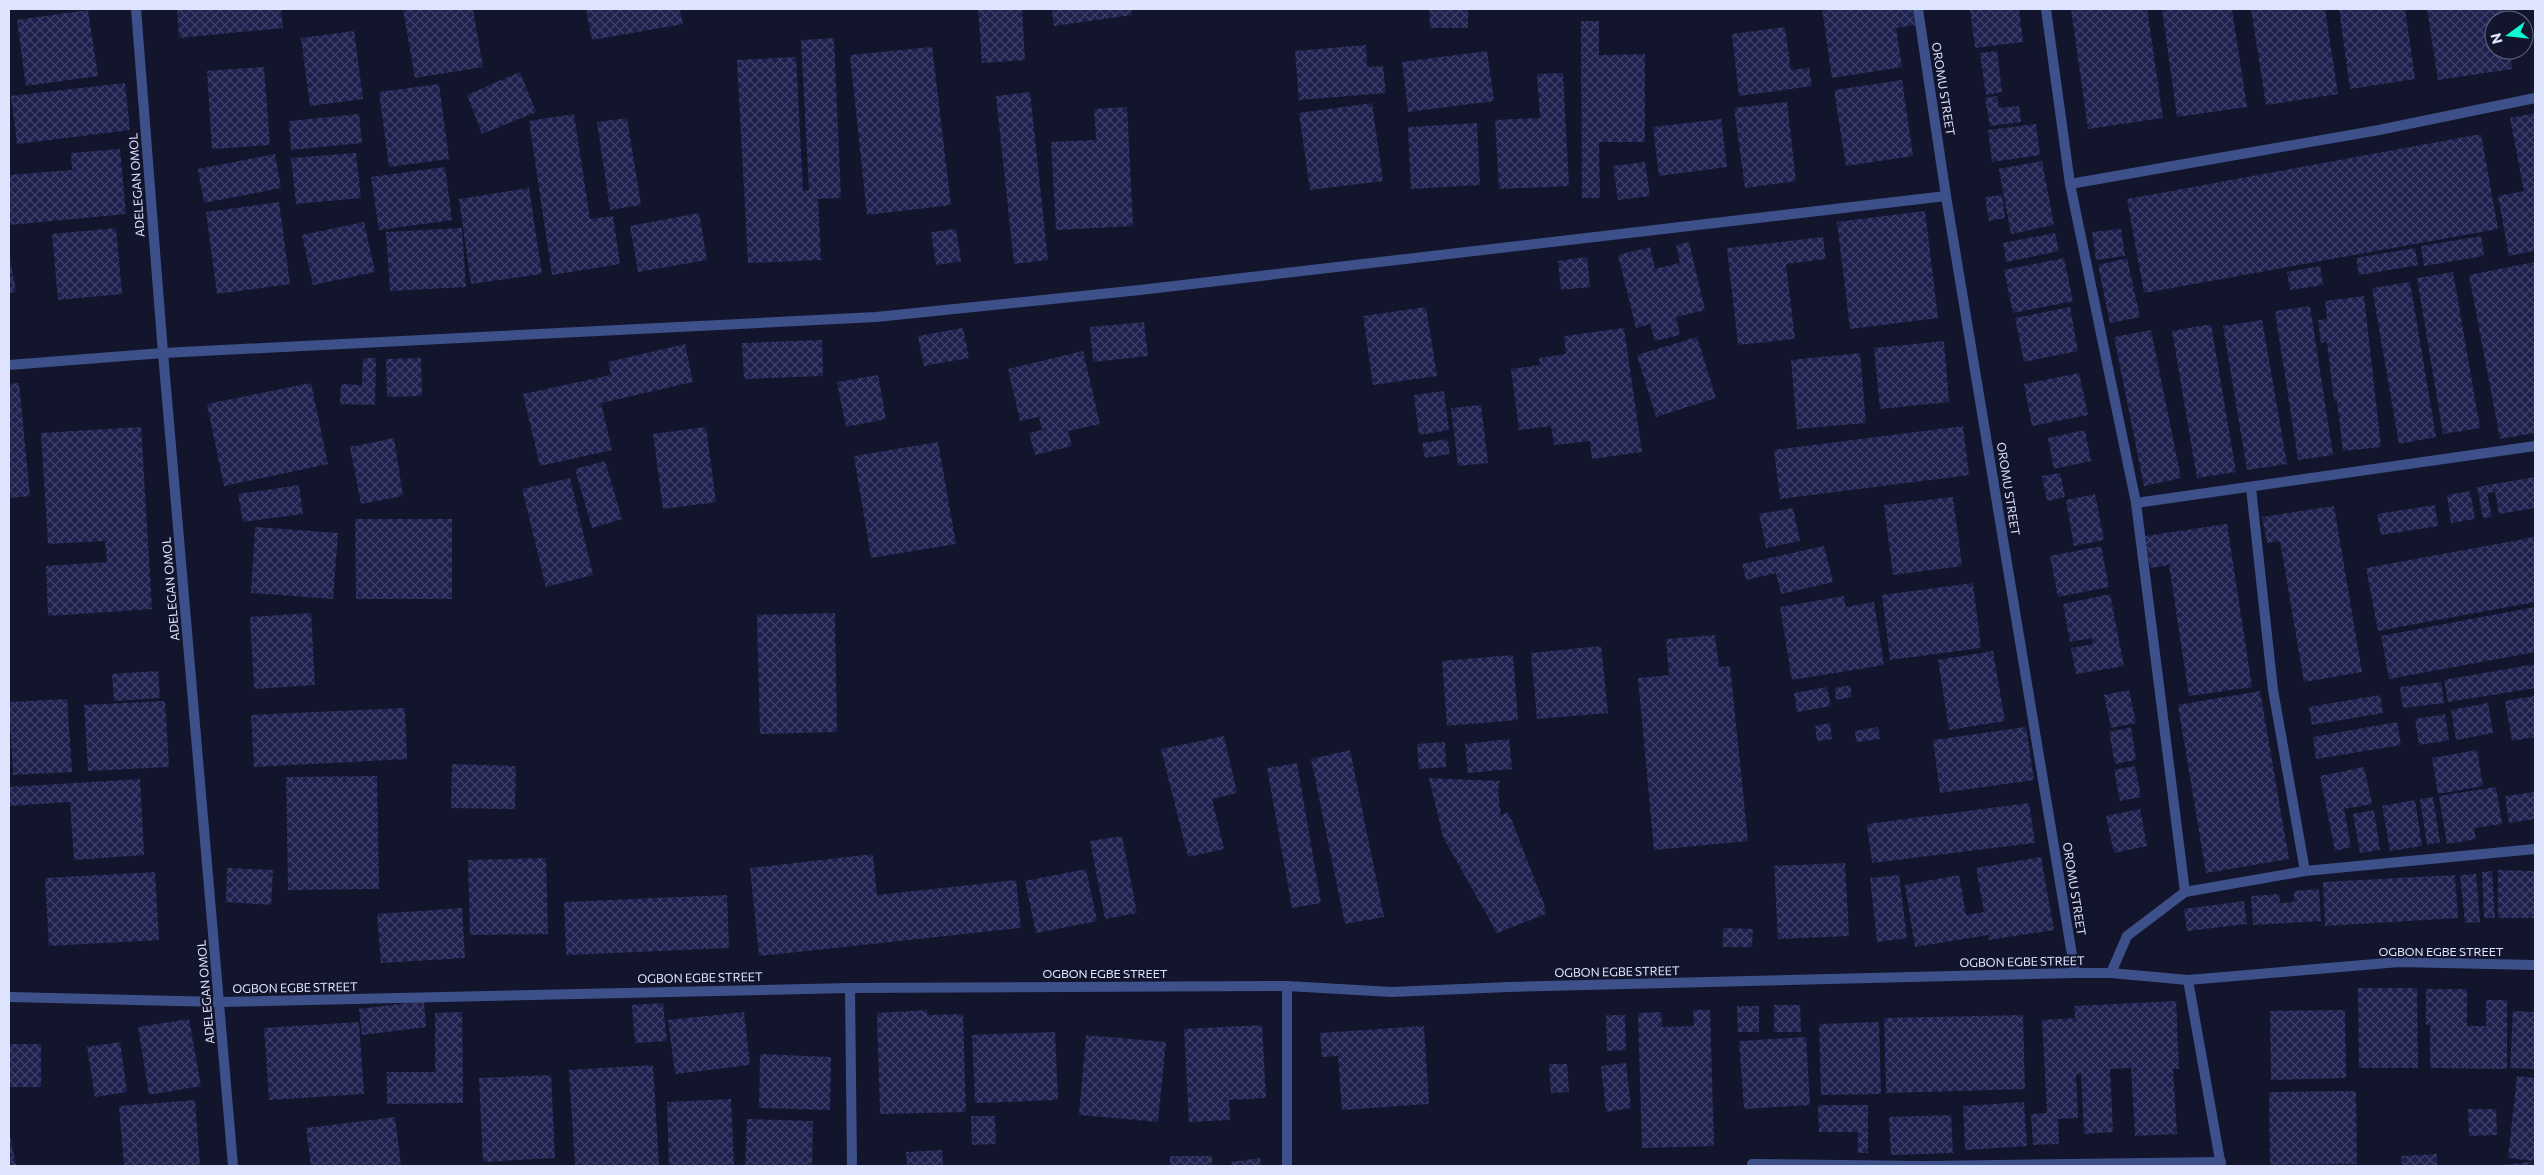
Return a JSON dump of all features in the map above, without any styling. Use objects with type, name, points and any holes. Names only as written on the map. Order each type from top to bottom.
[{"type":"street","name":"ADELEGAN OMOL","points":[[136,9],[163,353],[233,1166]]},
{"type":"street","name":"OROMU STREET","points":[[1918,9],[1946,196],[2075,973]]},
{"type":"street","points":[[2046,9],[2070,184],[2136,503],[2185,892]]},
{"type":"street","points":[[2070,184],[2379,130],[2535,98]]},
{"type":"street","points":[[9,365],[163,353],[876,317],[1140,290],[1946,196]]},
{"type":"street","points":[[2136,503],[2535,446]]},
{"type":"street","points":[[2251,488],[2273,690],[2305,872]]},
{"type":"street","points":[[2111,973],[2127,936],[2185,892],[2305,872],[2535,849]]},
{"type":"street","name":"OGBON EGBE STREET","points":[[9,998],[220,1002],[850,988],[1287,986],[1392,992],[1508,987],[2075,973],[2111,973],[2188,980],[2399,962],[2535,965]]},
{"type":"street","points":[[1752,1164],[1925,1166],[2221,1164],[2188,980]]},
{"type":"street","points":[[1287,986],[1287,1166]]},
{"type":"street","points":[[850,988],[852,1166]]},
{"type":"building","points":[[177,9],[281,9],[283,28],[179,38]]},
{"type":"building","points":[[403,9],[473,9],[483,67],[415,78]]},
{"type":"building","points":[[586,9],[680,9],[683,24],[592,40]]},
{"type":"building","points":[[978,9],[1022,9],[1025,60],[982,63]]},
{"type":"building","points":[[1052,9],[1131,9],[1132,15],[1054,26]]},
{"type":"building","points":[[1429,9],[1468,9],[1468,28],[1430,28]]},
{"type":"building","points":[[1822,9],[1912,9],[1915,25],[1896,28],[1902,67],[1832,78]]},
{"type":"building","points":[[1970,9],[2019,9],[2023,42],[1975,48]]},
{"type":"building","points":[[2071,9],[2147,9],[2163,118],[2088,129]]},
{"type":"building","points":[[2162,9],[2232,9],[2247,107],[2177,117]]},
{"type":"building","points":[[2251,9],[2325,9],[2338,94],[2266,105]]},
{"type":"building","points":[[2339,9],[2405,9],[2415,79],[2350,89]]},
{"type":"building","points":[[2427,9],[2504,9],[2484,10],[2484,60],[2511,60],[2512,69],[2438,80]]},
{"type":"building","points":[[88,10],[98,76],[26,86],[17,20]]},
{"type":"building","points":[[1581,21],[1599,21],[1599,55],[1645,54],[1645,142],[1599,142],[1600,198],[1582,198]]},
{"type":"building","points":[[1785,27],[1791,70],[1809,68],[1812,86],[1739,96],[1732,34]]},
{"type":"building","points":[[354,31],[363,99],[310,106],[301,38]]},
{"type":"building","points":[[834,38],[841,198],[818,199],[821,260],[748,263],[737,60],[796,57],[803,190],[809,190],[801,40]]},
{"type":"building","points":[[1366,45],[1367,67],[1383,66],[1386,93],[1299,100],[1295,51]]},
{"type":"building","points":[[932,47],[951,205],[867,215],[850,55]]},
{"type":"building","points":[[1487,51],[1494,101],[1408,112],[1402,62]]},
{"type":"building","points":[[1997,51],[2002,92],[1986,95],[1980,53]]},
{"type":"building","points":[[264,67],[270,145],[212,149],[207,71]]},
{"type":"building","points":[[520,72],[536,112],[482,134],[467,95]]},
{"type":"building","points":[[1563,73],[1569,186],[1499,189],[1495,120],[1540,118],[1537,74]]},
{"type":"building","points":[[1902,80],[1913,156],[1846,166],[1834,90]]},
{"type":"building","points":[[125,83],[130,130],[17,144],[11,96]]},
{"type":"building","points":[[439,84],[449,159],[389,167],[379,92]]},
{"type":"building","points":[[1030,92],[1048,260],[1014,264],[996,96]]},
{"type":"building","points":[[1997,96],[1999,108],[2019,106],[2021,122],[1990,126],[1985,98]]},
{"type":"building","points":[[1787,102],[1796,181],[1745,188],[1734,108]]},
{"type":"building","points":[[1372,103],[1383,181],[1310,190],[1299,113]]},
{"type":"building","points":[[1127,107],[1133,226],[1056,230],[1051,142],[1096,140],[1094,109]]},
{"type":"building","points":[[2535,113],[2535,257],[2533,251],[2509,256],[2498,196],[2524,191],[2510,118]]},
{"type":"building","points":[[359,114],[362,143],[291,150],[289,121]]},
{"type":"building","points":[[574,114],[590,219],[613,216],[620,264],[552,275],[529,121]]},
{"type":"building","points":[[627,118],[641,205],[610,210],[597,122]]},
{"type":"building","points":[[1721,119],[1727,167],[1659,176],[1653,127]]},
{"type":"building","points":[[1477,123],[1480,185],[1411,189],[1408,127]]},
{"type":"building","points":[[2036,124],[2040,155],[1992,162],[1988,130]]},
{"type":"building","points":[[2481,134],[2498,229],[2144,293],[2127,199]]},
{"type":"building","points":[[120,149],[126,214],[9,225],[9,175],[72,170],[71,153]]},
{"type":"building","points":[[356,153],[361,198],[296,204],[291,158]]},
{"type":"building","points":[[275,154],[281,188],[204,203],[198,169]]},
{"type":"building","points":[[2042,161],[2054,225],[2011,234],[1999,169]]},
{"type":"building","points":[[1645,162],[1650,196],[1618,200],[1613,166]]},
{"type":"building","points":[[445,167],[452,220],[379,230],[371,177]]},
{"type":"building","points":[[529,188],[542,274],[471,284],[459,199]]},
{"type":"building","points":[[2002,195],[2005,218],[1989,221],[1985,197]]},
{"type":"building","points":[[279,202],[290,284],[217,294],[206,212]]},
{"type":"building","points":[[1925,211],[1938,318],[1850,329],[1837,222]]},
{"type":"building","points":[[699,213],[707,260],[638,272],[630,226]]},
{"type":"building","points":[[364,222],[375,272],[313,285],[302,235]]},
{"type":"building","points":[[116,228],[122,294],[58,300],[52,234]]},
{"type":"building","points":[[462,228],[466,287],[390,291],[386,232]]},
{"type":"building","points":[[956,229],[961,261],[936,265],[931,232]]},
{"type":"building","points":[[2121,229],[2125,256],[2096,260],[2092,232]]},
{"type":"building","points":[[2055,233],[2059,251],[2006,262],[2003,243]]},
{"type":"building","points":[[2481,236],[2484,256],[2424,266],[2421,246]]},
{"type":"building","points":[[1823,237],[1826,259],[1786,264],[1795,339],[1738,345],[1727,248]]},
{"type":"building","points":[[1689,242],[1705,310],[1676,317],[1680,335],[1655,341],[1650,324],[1636,328],[1618,255],[1650,247],[1655,269],[1680,263],[1676,245]]},
{"type":"building","points":[[2415,248],[2418,265],[2359,275],[2356,258]]},
{"type":"building","points":[[9,252],[16,292],[9,293]]},
{"type":"building","points":[[1587,257],[1590,287],[1561,290],[1558,261]]},
{"type":"building","points":[[2064,258],[2073,301],[2013,313],[2004,270]]},
{"type":"building","points":[[2127,258],[2140,317],[2110,323],[2098,265]]},
{"type":"building","points":[[2535,262],[2535,433],[2500,439],[2469,275]]},
{"type":"building","points":[[2320,266],[2323,285],[2290,290],[2287,272]]},
{"type":"building","points":[[2453,272],[2480,428],[2443,434],[2417,278]]},
{"type":"building","points":[[2410,282],[2436,437],[2399,444],[2372,288]]},
{"type":"building","points":[[2364,296],[2381,447],[2343,451],[2337,401],[2334,401],[2327,342],[2321,343],[2318,320],[2327,319],[2325,301]]},
{"type":"building","points":[[2310,306],[2333,455],[2298,460],[2275,311]]},
{"type":"building","points":[[1426,307],[1437,376],[1373,385],[1363,316]]},
{"type":"building","points":[[2070,307],[2078,351],[2024,362],[2015,318]]},
{"type":"building","points":[[2262,320],[2287,464],[2247,470],[2223,326]]},
{"type":"building","points":[[1144,322],[1148,356],[1093,362],[1090,327]]},
{"type":"building","points":[[2211,324],[2236,472],[2197,478],[2172,331]]},
{"type":"building","points":[[963,328],[969,358],[924,366],[918,336]]},
{"type":"building","points":[[1624,328],[1642,452],[1592,459],[1590,441],[1554,445],[1551,426],[1519,430],[1511,369],[1540,365],[1539,358],[1566,354],[1564,336]]},
{"type":"building","points":[[2151,330],[2181,478],[2144,486],[2114,337]]},
{"type":"building","points":[[1697,337],[1716,398],[1656,417],[1637,355]]},
{"type":"building","points":[[822,340],[823,376],[744,379],[742,343]]},
{"type":"building","points":[[1944,341],[1949,402],[1880,409],[1874,348]]},
{"type":"building","points":[[685,344],[693,382],[601,403],[612,450],[540,466],[523,394],[611,375],[608,362]]},
{"type":"building","points":[[1083,351],[1100,424],[1068,431],[1072,446],[1035,455],[1029,433],[1042,430],[1039,417],[1020,421],[1008,369]]},
{"type":"building","points":[[1860,353],[1866,423],[1797,429],[1791,360]]},
{"type":"building","points":[[363,358],[376,358],[375,405],[340,404],[341,384],[362,385]]},
{"type":"building","points":[[421,358],[422,396],[387,397],[386,359]]},
{"type":"building","points":[[2079,373],[2088,415],[2032,426],[2024,384]]},
{"type":"building","points":[[878,375],[886,419],[846,427],[837,382]]},
{"type":"building","points":[[19,383],[30,496],[9,498],[9,384]]},
{"type":"building","points":[[311,383],[328,464],[224,486],[207,404]]},
{"type":"building","points":[[1444,391],[1449,430],[1419,435],[1414,395]]},
{"type":"building","points":[[1481,405],[1488,463],[1458,466],[1451,408]]},
{"type":"building","points":[[1963,426],[1969,475],[1780,499],[1774,450]]},
{"type":"building","points":[[141,427],[152,609],[48,616],[46,566],[107,562],[105,541],[48,544],[41,433]]},
{"type":"building","points":[[706,427],[716,502],[663,509],[653,434]]},
{"type":"building","points":[[2085,430],[2091,461],[2054,469],[2048,438]]},
{"type":"building","points":[[394,438],[403,496],[361,504],[350,447]]},
{"type":"building","points":[[1447,439],[1450,454],[1425,458],[1422,443]]},
{"type":"building","points":[[938,442],[956,544],[871,558],[854,456]]},
{"type":"building","points":[[605,461],[622,519],[592,528],[575,469]]},
{"type":"building","points":[[2060,473],[2065,497],[2047,501],[2042,476]]},
{"type":"building","points":[[2535,477],[2535,508],[2499,514],[2495,492],[2487,493],[2492,517],[2483,518],[2477,487]]},
{"type":"building","points":[[570,478],[593,575],[546,587],[522,489]]},
{"type":"building","points":[[299,485],[303,514],[243,522],[238,494]]},
{"type":"building","points":[[2470,491],[2475,519],[2451,523],[2447,495]]},
{"type":"building","points":[[2095,494],[2104,540],[2074,546],[2066,500]]},
{"type":"building","points":[[1953,497],[1962,566],[1893,575],[1884,505]]},
{"type":"building","points":[[2435,505],[2438,526],[2381,535],[2377,514]]},
{"type":"building","points":[[2334,506],[2362,672],[2304,682],[2280,541],[2267,543],[2262,517]]},
{"type":"building","points":[[1793,508],[1800,541],[1766,548],[1759,514]]},
{"type":"building","points":[[355,519],[452,519],[452,599],[356,599]]},
{"type":"building","points":[[2227,524],[2252,687],[2189,696],[2169,565],[2150,568],[2145,536]]},
{"type":"building","points":[[255,527],[338,533],[333,599],[251,593]]},
{"type":"building","points":[[2535,537],[2535,602],[2378,631],[2366,568]]},
{"type":"building","points":[[1824,546],[1833,582],[1781,594],[1776,573],[1746,580],[1742,564]]},
{"type":"building","points":[[2101,546],[2109,587],[2058,597],[2050,556]]},
{"type":"building","points":[[1973,583],[1981,648],[1890,660],[1882,595]]},
{"type":"building","points":[[2110,594],[2124,666],[2076,674],[2071,648],[2093,644],[2092,638],[2070,642],[2063,604]]},
{"type":"building","points":[[1844,596],[1846,607],[1874,602],[1884,665],[1792,680],[1780,607]]},
{"type":"building","points":[[2535,607],[2535,652],[2389,679],[2381,636]]},
{"type":"building","points":[[311,613],[315,685],[254,689],[250,617]]},
{"type":"building","points":[[835,613],[837,732],[760,734],[757,615]]},
{"type":"building","points":[[1715,635],[1719,667],[1730,666],[1748,841],[1654,850],[1638,678],[1669,675],[1666,639]]},
{"type":"building","points":[[1601,646],[1608,713],[1537,719],[1531,653]]},
{"type":"building","points":[[1993,651],[2005,721],[1949,730],[1938,660]]},
{"type":"building","points":[[1513,655],[1518,720],[1447,726],[1442,661]]},
{"type":"building","points":[[2535,664],[2535,688],[2448,702],[2444,680]]},
{"type":"building","points":[[158,671],[160,698],[114,701],[112,674]]},
{"type":"building","points":[[2441,682],[2444,703],[2403,708],[2400,687]]},
{"type":"building","points":[[1850,685],[1852,697],[1836,700],[1835,688]]},
{"type":"building","points":[[1827,687],[1831,706],[1797,712],[1794,693]]},
{"type":"building","points":[[2129,690],[2136,723],[2111,728],[2104,695]]},
{"type":"building","points":[[2260,691],[2289,859],[2206,873],[2178,705]]},
{"type":"building","points":[[2380,695],[2383,713],[2312,725],[2309,707]]},
{"type":"building","points":[[2535,696],[2535,737],[2512,741],[2505,701]]},
{"type":"building","points":[[67,699],[72,772],[13,775],[9,702]]},
{"type":"building","points":[[165,701],[169,767],[88,771],[84,705]]},
{"type":"building","points":[[2488,703],[2493,733],[2456,740],[2451,710]]},
{"type":"building","points":[[405,708],[407,759],[254,767],[251,715]]},
{"type":"building","points":[[2445,714],[2449,740],[2419,745],[2415,719]]},
{"type":"building","points":[[2397,722],[2401,745],[2316,759],[2313,737]]},
{"type":"building","points":[[1830,723],[1832,739],[1817,741],[1815,726]]},
{"type":"building","points":[[1878,727],[1880,739],[1856,742],[1855,731]]},
{"type":"building","points":[[2026,727],[2034,780],[1940,793],[1933,740]]},
{"type":"building","points":[[2131,727],[2136,760],[2115,764],[2109,732]]},
{"type":"building","points":[[1224,736],[1237,793],[1212,799],[1224,849],[1188,857],[1161,749]]},
{"type":"building","points":[[1509,739],[1512,769],[1468,773],[1465,744]]},
{"type":"building","points":[[1445,742],[1446,767],[1419,769],[1417,744]]},
{"type":"building","points":[[1350,750],[1384,917],[1345,924],[1311,759]]},
{"type":"building","points":[[2477,750],[2483,786],[2438,794],[2432,758]]},
{"type":"building","points":[[1297,763],[1321,903],[1292,908],[1267,768]]},
{"type":"building","points":[[452,764],[516,766],[515,809],[451,808]]},
{"type":"building","points":[[2135,766],[2141,797],[2120,801],[2114,770]]},
{"type":"building","points":[[2364,767],[2372,804],[2344,809],[2351,847],[2335,851],[2320,776]]},
{"type":"building","points":[[377,776],[379,889],[288,890],[286,777]]},
{"type":"building","points":[[1429,778],[1500,781],[1498,791],[1501,816],[1507,812],[1512,821],[1544,904],[1546,914],[1497,933],[1443,837]]},
{"type":"building","points":[[140,779],[144,855],[74,860],[70,802],[9,806],[9,787]]},
{"type":"building","points":[[2496,787],[2502,824],[2474,828],[2476,839],[2447,844],[2439,796]]},
{"type":"building","points":[[2535,792],[2535,819],[2509,823],[2505,796]]},
{"type":"building","points":[[2433,797],[2440,842],[2427,845],[2420,799]]},
{"type":"building","points":[[2415,800],[2422,846],[2390,851],[2382,806]]},
{"type":"building","points":[[2029,803],[2035,843],[1872,863],[1867,824]]},
{"type":"building","points":[[2140,809],[2147,846],[2114,853],[2106,816]]},
{"type":"building","points":[[2374,810],[2380,850],[2360,853],[2353,814]]},
{"type":"building","points":[[1122,836],[1137,913],[1105,919],[1090,841]]},
{"type":"building","points":[[873,854],[877,895],[1016,880],[1021,928],[759,956],[750,868]]},
{"type":"building","points":[[2041,857],[2054,930],[1989,940],[1988,935],[1915,947],[1905,885],[1959,875],[1966,915],[1984,912],[1976,868]]},
{"type":"building","points":[[546,858],[548,934],[470,935],[468,860]]},
{"type":"building","points":[[1845,863],[1849,936],[1778,939],[1774,866]]},
{"type":"building","points":[[227,868],[273,870],[271,905],[226,902]]},
{"type":"building","points":[[1086,869],[1097,921],[1036,933],[1025,881]]},
{"type":"building","points":[[2498,870],[2534,871],[2535,918],[2498,918]]},
{"type":"building","points":[[2492,871],[2495,918],[2484,918],[2482,872]]},
{"type":"building","points":[[155,872],[159,940],[49,946],[45,878]]},
{"type":"building","points":[[2476,874],[2480,922],[2465,923],[2460,875]]},
{"type":"building","points":[[1899,875],[1907,938],[1877,942],[1870,878]]},
{"type":"building","points":[[2455,875],[2458,918],[2325,926],[2323,882]]},
{"type":"building","points":[[2319,889],[2321,921],[2253,925],[2251,896],[2279,894],[2280,903],[2294,902],[2294,891]]},
{"type":"building","points":[[727,895],[729,948],[566,955],[564,902]]},
{"type":"building","points":[[2244,901],[2247,924],[2187,931],[2184,909]]},
{"type":"building","points":[[462,908],[465,958],[381,963],[377,914]]},
{"type":"building","points":[[1723,928],[1753,929],[1752,947],[1723,947]]},
{"type":"building","points":[[2358,988],[2417,988],[2418,1068],[2359,1068]]},
{"type":"building","points":[[2426,989],[2467,989],[2467,1026],[2486,1026],[2486,1000],[2507,1000],[2507,1069],[2430,1068],[2430,1025],[2426,1025]]},
{"type":"building","points":[[424,1001],[426,1027],[362,1035],[359,1009]]},
{"type":"building","points":[[2176,1001],[2179,1069],[2173,1069],[2177,1134],[2135,1136],[2131,1068],[2110,1069],[2113,1132],[2084,1134],[2081,1074],[2076,1074],[2078,1118],[2058,1119],[2059,1144],[2033,1145],[2031,1114],[2047,1113],[2042,1020],[2075,1018],[2074,1006]]},
{"type":"building","points":[[663,1003],[667,1041],[635,1043],[632,1005]]},
{"type":"building","points":[[1774,1005],[1800,1005],[1801,1032],[1774,1032]]},
{"type":"building","points":[[1737,1006],[1759,1006],[1759,1032],[1738,1032]]},
{"type":"building","points":[[927,1010],[927,1015],[963,1014],[966,1112],[880,1114],[877,1013]]},
{"type":"building","points":[[1693,1010],[1710,1010],[1714,1146],[1642,1148],[1638,1013],[1661,1012],[1662,1027],[1694,1026]]},
{"type":"building","points":[[2345,1010],[2346,1078],[2271,1080],[2270,1011]]},
{"type":"building","points":[[2513,1011],[2535,1012],[2535,1069],[2510,1068]]},
{"type":"building","points":[[462,1012],[463,1103],[387,1104],[387,1072],[435,1072],[435,1013]]},
{"type":"building","points":[[744,1012],[750,1065],[675,1074],[668,1020]]},
{"type":"building","points":[[1606,1015],[1625,1015],[1626,1050],[1607,1051]]},
{"type":"building","points":[[2023,1015],[2025,1089],[1886,1093],[1884,1018]]},
{"type":"building","points":[[189,1019],[201,1086],[149,1095],[138,1027]]},
{"type":"building","points":[[359,1022],[364,1094],[269,1100],[264,1028]]},
{"type":"building","points":[[1879,1022],[1881,1094],[1821,1095],[1819,1024]]},
{"type":"building","points":[[1262,1025],[1266,1098],[1229,1100],[1230,1120],[1189,1122],[1184,1029]]},
{"type":"building","points":[[1424,1026],[1429,1104],[1342,1110],[1338,1056],[1322,1057],[1320,1033]]},
{"type":"building","points":[[1055,1032],[1058,1100],[975,1103],[972,1035]]},
{"type":"building","points":[[1086,1035],[1166,1042],[1158,1122],[1079,1115]]},
{"type":"building","points":[[1806,1037],[1810,1105],[1744,1109],[1739,1041]]},
{"type":"building","points":[[120,1042],[127,1092],[95,1097],[87,1047]]},
{"type":"building","points":[[9,1044],[41,1044],[41,1087],[9,1087]]},
{"type":"building","points":[[760,1054],[831,1057],[830,1110],[759,1108]]},
{"type":"building","points":[[1626,1063],[1631,1108],[1606,1112],[1601,1066]]},
{"type":"building","points":[[1549,1064],[1567,1064],[1569,1092],[1551,1093]]},
{"type":"building","points":[[653,1065],[659,1166],[575,1166],[569,1070]]},
{"type":"building","points":[[551,1075],[555,1158],[483,1162],[479,1078]]},
{"type":"building","points":[[2517,1076],[2535,1078],[2535,1161],[2508,1158]]},
{"type":"building","points":[[2356,1091],[2357,1164],[2270,1165],[2269,1092]]},
{"type":"building","points":[[731,1099],[734,1166],[669,1166],[667,1102]]},
{"type":"building","points":[[195,1100],[200,1166],[124,1166],[119,1106]]},
{"type":"building","points":[[2024,1102],[2027,1146],[1965,1150],[1963,1106]]},
{"type":"building","points":[[1818,1105],[1868,1105],[1868,1153],[1858,1153],[1858,1132],[1819,1132]]},
{"type":"building","points":[[2468,1109],[2496,1109],[2497,1135],[2469,1136]]},
{"type":"building","points":[[1951,1115],[1953,1153],[1891,1155],[1889,1117]]},
{"type":"building","points":[[971,1116],[995,1116],[996,1144],[972,1145]]},
{"type":"building","points":[[395,1117],[401,1166],[311,1166],[306,1128]]},
{"type":"building","points":[[747,1119],[813,1121],[812,1166],[745,1165]]},
{"type":"building","points":[[10,1135],[16,1166],[9,1166]]},
{"type":"building","points":[[942,1150],[943,1166],[907,1166],[906,1152]]},
{"type":"building","points":[[2437,1154],[2437,1166],[2402,1166],[2401,1156]]},
{"type":"building","points":[[1170,1156],[1212,1156],[1212,1166],[1170,1166]]},
{"type":"building","points":[[1260,1158],[1261,1166],[1232,1166],[1231,1162]]},
{"type":"building","points":[[2532,1162],[2532,1166],[2502,1166],[2502,1165]]}]
